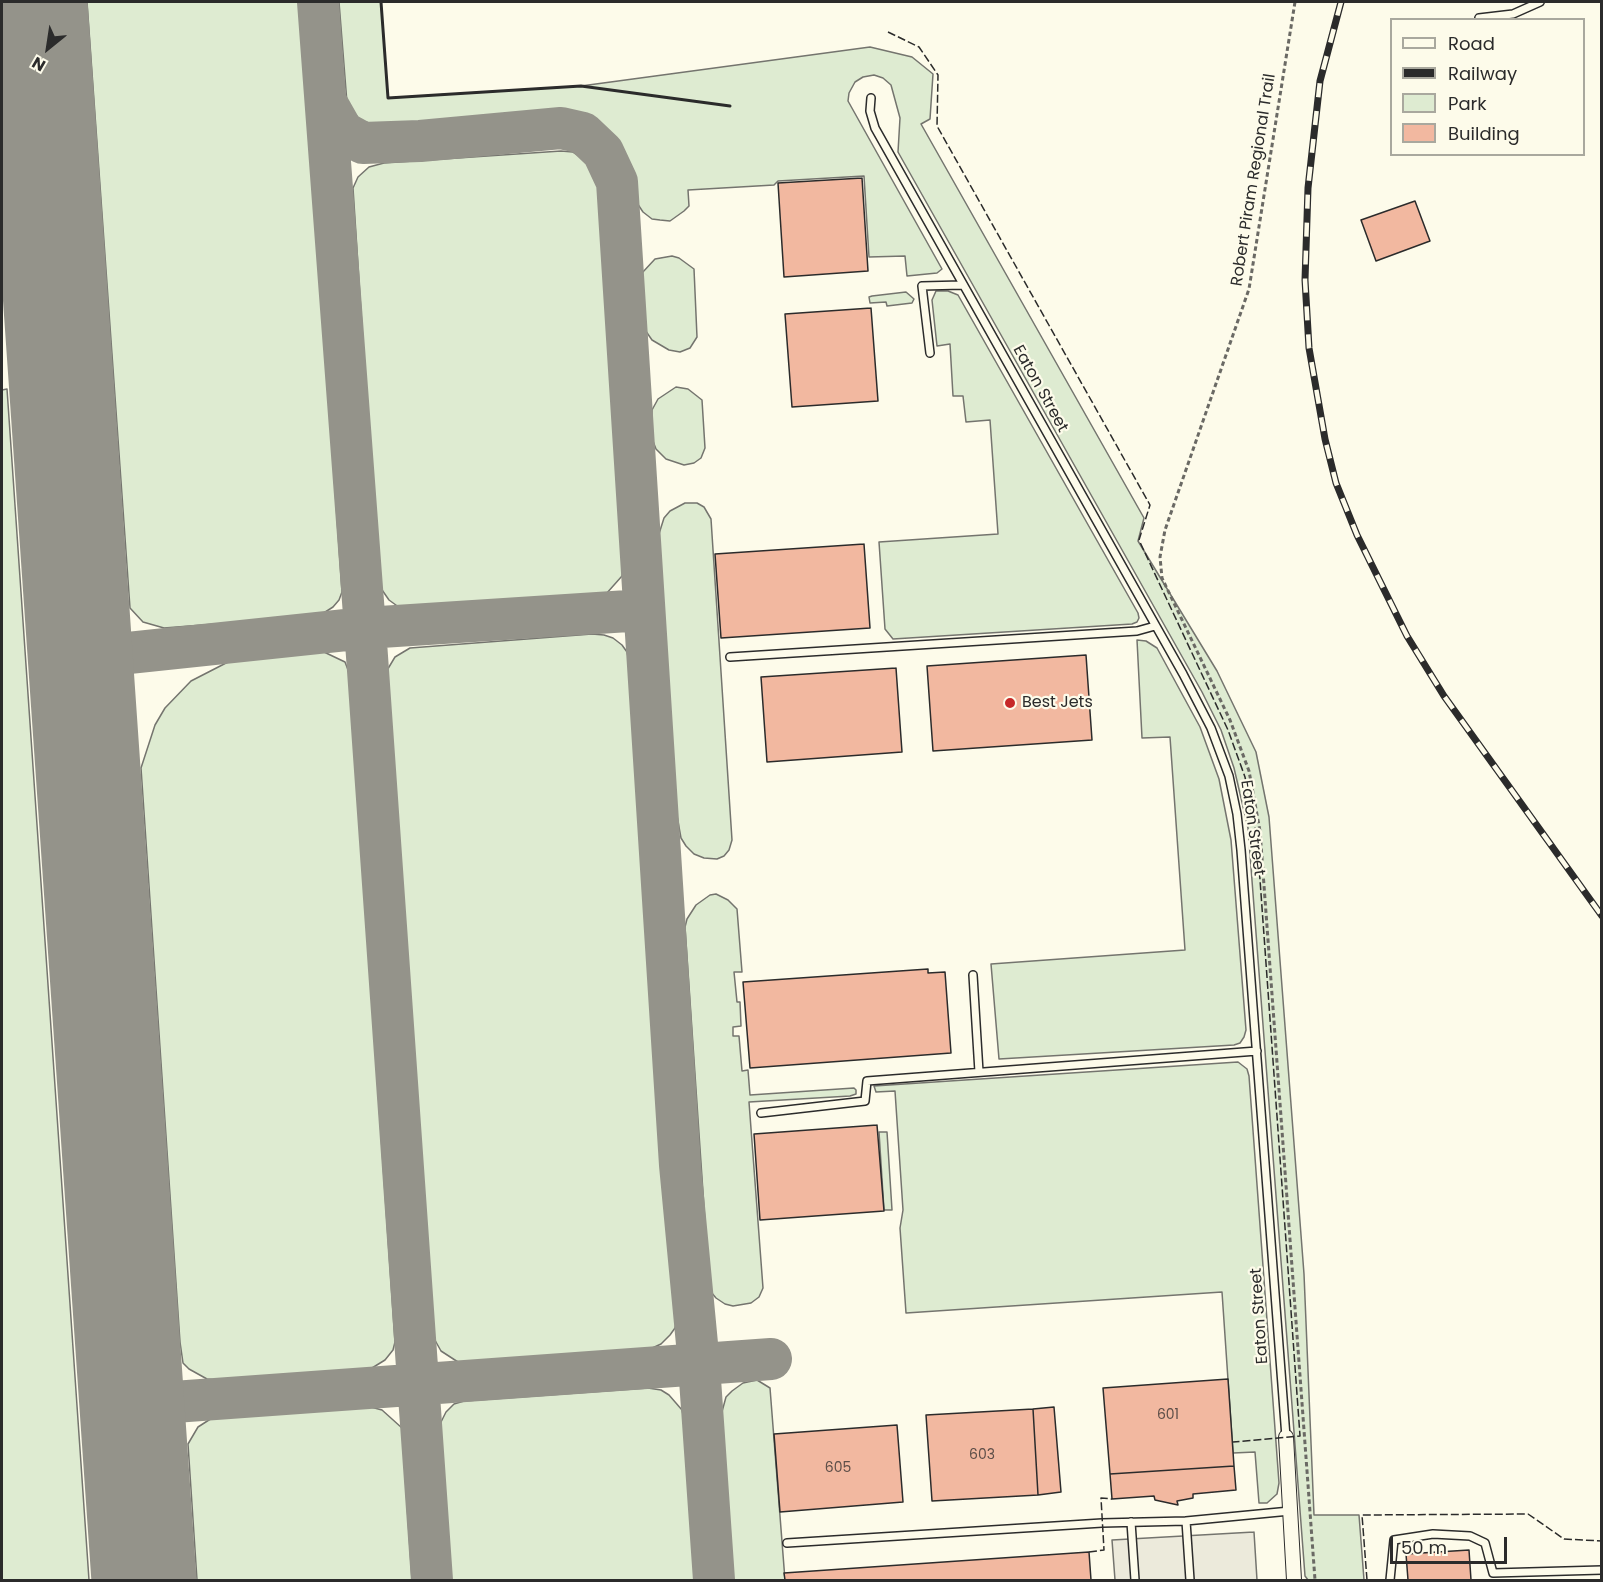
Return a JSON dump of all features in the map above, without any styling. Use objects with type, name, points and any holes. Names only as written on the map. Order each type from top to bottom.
[{"type":"street","name":"Eaton Street","points":[[1286,1437],[1294,1581]]},
{"type":"lane","points":[[1479,18],[1514,14],[1540,2]]},
{"type":"lane","name":"Eaton Street","points":[[871,98],[870,111],[875,128],[1211,728],[1231,786],[1241,850],[1286,1437]]},
{"type":"lane","points":[[930,353],[922,286],[962,285]]},
{"type":"lane","points":[[730,657],[1137,631],[1155,626]]},
{"type":"lane","points":[[973,975],[979,1072]]},
{"type":"lane","points":[[761,1113],[866,1101],[867,1081],[1257,1051]]},
{"type":"lane","points":[[787,1543],[1131,1522],[1186,1521],[1290,1511]]},
{"type":"lane","points":[[1186,1521],[1190,1581]]},
{"type":"lane","points":[[1131,1522],[1135,1581]]},
{"type":"lane","points":[[1390,1581],[1394,1540],[1433,1534],[1470,1536],[1485,1543],[1493,1573],[1602,1570]]},
{"type":"path","name":"Robert Piram Regional Trail","points":[[1165,530],[1249,289],[1295,2]]},
{"type":"green space","points":[[87,2],[302,2],[342,592],[333,607],[319,616],[164,628],[143,622],[130,608]]},
{"type":"green space","points":[[339,2],[381,2],[388,98],[581,86],[870,47],[912,57],[933,74],[930,119],[921,124],[1144,518],[1138,541],[1217,671],[1256,752],[1269,817],[1304,1274],[1314,1515],[1359,1515],[1364,1580],[1308,1580],[1305,1576],[1248,828],[1234,768],[1221,730],[1202,692],[898,152],[900,118],[891,85],[883,78],[874,75],[863,77],[855,82],[849,93],[848,101],[942,269],[937,273],[907,276],[905,256],[869,257],[864,176],[778,181],[774,185],[688,190],[689,206],[670,221],[660,220],[652,219],[637,203],[633,172],[621,145],[597,123],[585,119],[568,115],[550,115],[383,126],[369,124],[359,119],[347,103]]},
{"type":"green space","points":[[573,152],[590,163],[598,181],[624,567],[622,576],[606,594],[596,597],[411,610],[400,608],[389,600],[380,587],[378,575],[353,188],[358,177],[369,167],[384,163]]},
{"type":"green space","points":[[672,256],[679,258],[694,269],[697,337],[690,348],[680,352],[669,350],[652,340],[643,327],[640,285],[642,273],[655,259]]},
{"type":"green space","points":[[936,291],[948,291],[958,295],[1138,613],[1137,622],[893,639],[885,629],[879,542],[998,534],[990,420],[966,422],[963,396],[953,396],[950,344],[937,346],[932,300]]},
{"type":"green space","points":[[906,292],[914,299],[912,303],[887,306],[886,302],[870,303],[869,297],[872,296]]},
{"type":"green space","points":[[676,387],[688,389],[702,400],[705,448],[701,458],[694,463],[684,465],[666,459],[656,449],[651,436],[652,410],[658,399]]},
{"type":"green space","points":[[7,389],[89,1580],[2,1580],[2,390]]},
{"type":"green space","points":[[685,503],[697,503],[704,507],[711,519],[732,840],[729,850],[717,859],[694,854],[686,846],[681,838],[677,816],[658,537],[664,518],[670,511]]},
{"type":"green space","points":[[592,634],[613,638],[627,652],[629,661],[677,1319],[670,1335],[661,1344],[648,1350],[471,1363],[458,1362],[441,1351],[431,1333],[386,672],[395,657],[410,648]]},
{"type":"green space","points":[[1137,640],[1146,641],[1157,648],[1200,727],[1219,779],[1231,840],[1246,1030],[1244,1037],[1240,1043],[1234,1045],[999,1059],[991,964],[1185,950],[1170,737],[1142,738]]},
{"type":"green space","points":[[324,652],[345,662],[350,675],[395,1342],[393,1350],[385,1360],[372,1368],[357,1372],[207,1379],[183,1363],[180,1342],[141,768],[155,725],[165,708],[191,681],[228,662],[256,657]]},
{"type":"green space","points":[[716,894],[728,900],[737,909],[742,972],[734,972],[737,1002],[740,1002],[741,1026],[733,1027],[733,1036],[739,1036],[742,1071],[748,1070],[750,1095],[854,1088],[856,1090],[856,1094],[850,1096],[749,1102],[763,1288],[759,1297],[751,1303],[733,1306],[716,1298],[711,1292],[709,1281],[685,927],[696,905],[710,895]]},
{"type":"green space","points":[[1238,1062],[1247,1069],[1249,1076],[1279,1483],[1277,1494],[1267,1503],[1259,1503],[1255,1452],[1233,1453],[1222,1292],[906,1313],[900,1228],[903,1210],[895,1091],[876,1092],[874,1086]]},
{"type":"green space","points":[[879,1132],[887,1132],[892,1210],[884,1210]]},
{"type":"green space","points":[[757,1380],[770,1388],[785,1580],[730,1580],[720,1419],[726,1397],[743,1383]]},
{"type":"green space","points":[[648,1388],[661,1390],[669,1395],[682,1410],[695,1580],[448,1580],[438,1440],[440,1424],[446,1412],[454,1404],[464,1401]]},
{"type":"green space","points":[[367,1406],[382,1410],[402,1428],[412,1580],[197,1580],[188,1444],[198,1427],[212,1418],[219,1417]]},
{"type":"shaded area","points":[[1254,1532],[1257,1580],[1115,1580],[1112,1540]]},
{"type":"building","points":[[862,178],[868,271],[784,277],[778,183]]},
{"type":"building","points":[[1415,201],[1430,241],[1376,261],[1361,220]]},
{"type":"building","points":[[871,308],[878,401],[792,407],[785,314]]},
{"type":"building","points":[[864,544],[870,628],[721,638],[715,554]]},
{"type":"building","name":"Best Jets","points":[[1086,655],[1092,740],[933,751],[927,666]]},
{"type":"building","points":[[896,668],[902,752],[767,762],[761,677]]},
{"type":"building","points":[[928,969],[928,973],[945,972],[951,1053],[750,1068],[743,982]]},
{"type":"building","points":[[877,1125],[884,1211],[760,1220],[754,1134]]},
{"type":"building","points":[[1228,1379],[1234,1466],[1110,1474],[1103,1388]]},
{"type":"building","points":[[1054,1407],[1061,1492],[1038,1495],[1033,1409]]},
{"type":"building","points":[[1033,1409],[1038,1495],[932,1501],[926,1415]]},
{"type":"building","points":[[897,1425],[903,1502],[780,1512],[774,1434]]},
{"type":"building","points":[[1234,1466],[1236,1490],[1193,1494],[1193,1498],[1177,1501],[1178,1505],[1155,1500],[1154,1496],[1112,1499],[1110,1474]]},
{"type":"building","points":[[1469,1550],[1471,1580],[1408,1580],[1406,1554]]},
{"type":"building","points":[[1089,1552],[1091,1580],[785,1580],[784,1573]]},
{"type":"taxiway","points":[[318,2],[432,1580]]},
{"type":"taxiway","points":[[326,102],[343,132],[363,143],[420,141],[561,128],[583,133],[603,152],[617,182],[680,1165],[699,1365],[714,1580]]},
{"type":"taxiway","points":[[81,658],[365,628],[644,610]]},
{"type":"taxiway","points":[[132,1405],[771,1359]]},
{"type":"runway","points":[[35,2],[144,1580]]},
{"type":"railway","points":[[1341,2],[1320,81],[1308,188],[1305,280],[1309,348],[1325,439],[1336,483],[1357,535],[1407,636],[1444,696],[1602,916]]},
{"type":"fence","points":[[888,32],[919,47],[938,75],[937,126],[1150,505],[1139,540],[1228,730],[1245,777],[1257,838],[1300,1436],[1233,1442]]},
{"type":"fence","points":[[1089,1552],[1104,1550],[1101,1498],[1112,1499]]},
{"type":"fence","points":[[1367,1580],[1362,1515],[1528,1514],[1564,1539],[1602,1541]]},
{"type":"wall","points":[[381,2],[388,98],[581,86],[730,106]]},
{"type":"place","name":"Best Jets","points":[[1010,703]]}]
